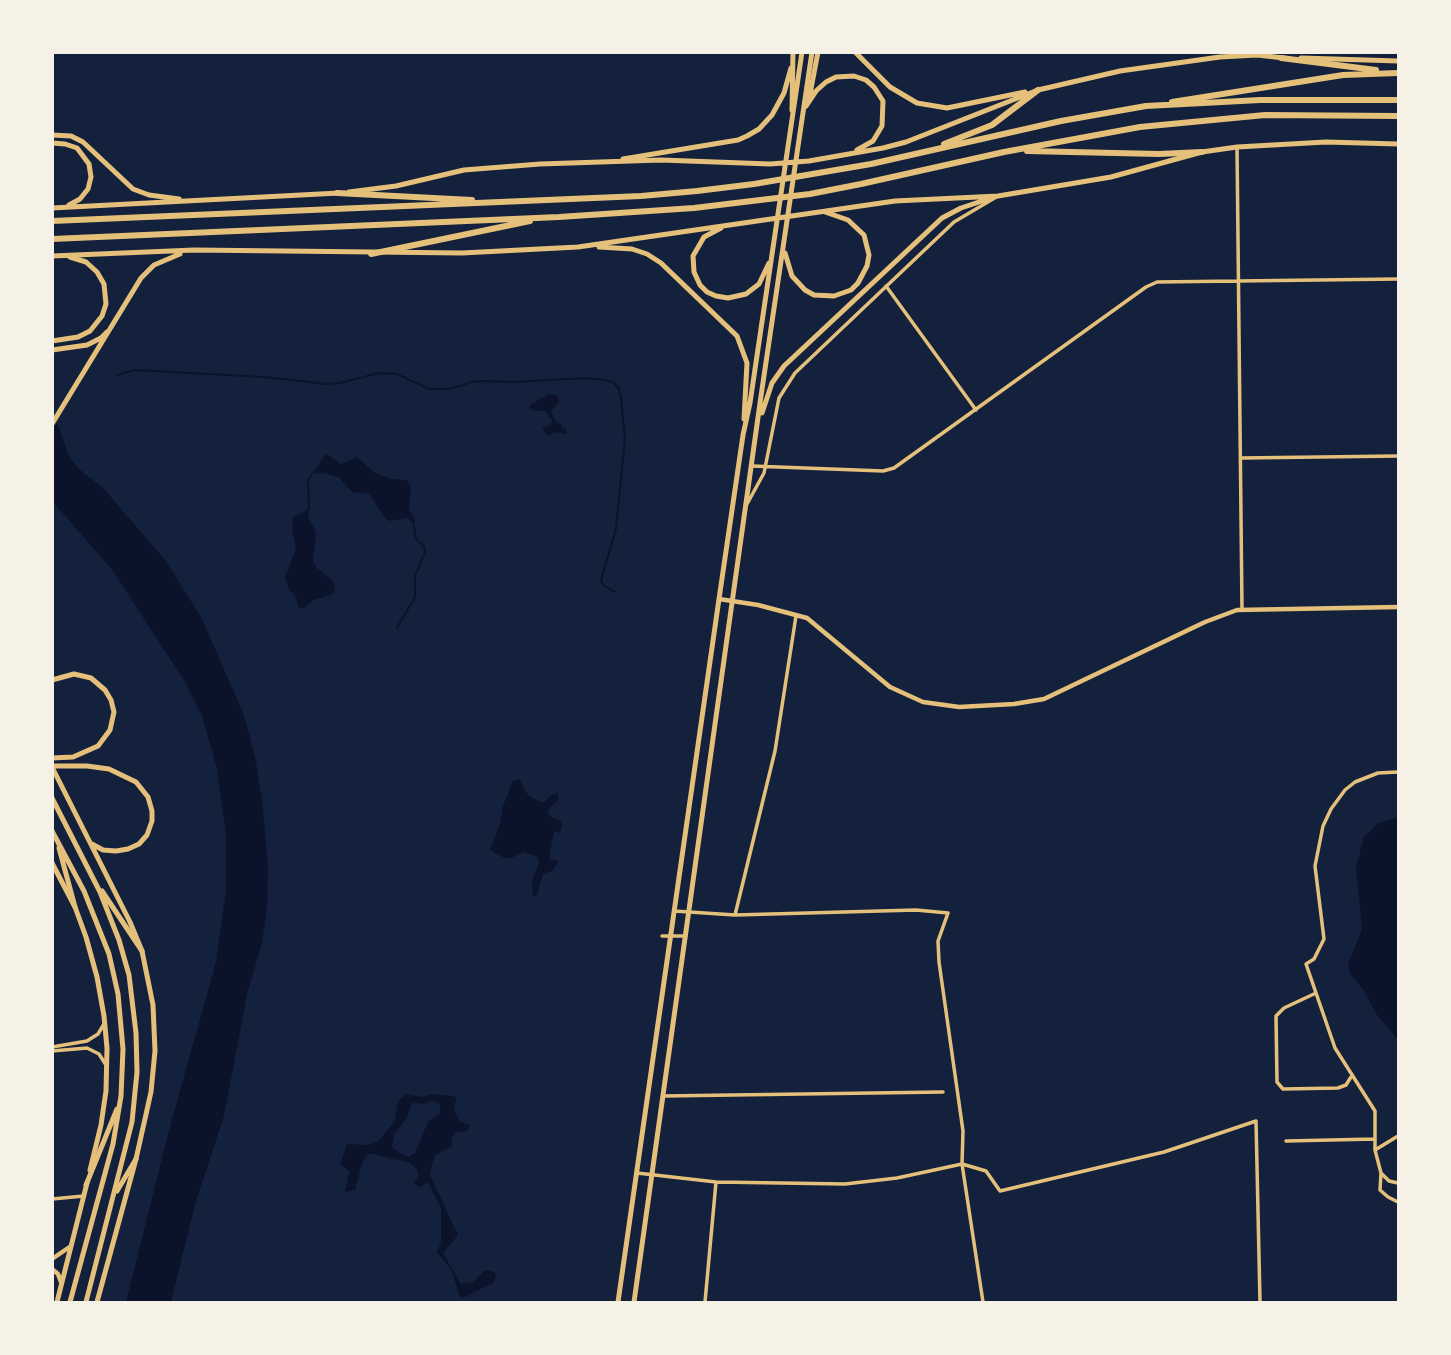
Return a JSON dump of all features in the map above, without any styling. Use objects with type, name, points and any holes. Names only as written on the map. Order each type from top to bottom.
[{"type":"highway","points":[[1281,58],[1398,72]]},
{"type":"highway","points":[[52,221],[641,196],[754,184],[913,155],[1061,121],[1146,106],[1343,75],[1398,72]]},
{"type":"highway","points":[[913,155],[992,125],[1038,90]]},
{"type":"highway","points":[[1146,106],[1273,100],[1398,100]]},
{"type":"highway","points":[[52,239],[559,217],[694,208],[810,194],[1004,152],[1189,120],[1312,114],[1398,116]]},
{"type":"highway","points":[[1004,152],[1202,152]]},
{"type":"highway","points":[[337,193],[519,201]]},
{"type":"highway","points":[[371,254],[511,224],[559,217]]},
{"type":"main road","points":[[792,113],[793,52]]},
{"type":"main road","points":[[618,1303],[719,598],[802,52]]},
{"type":"main road","points":[[634,1303],[812,52]]},
{"type":"main road","points":[[805,109],[814,83],[818,52]]},
{"type":"main road","points":[[1205,59],[1215,52]]},
{"type":"main road","points":[[1247,52],[1255,55]]},
{"type":"main road","points":[[855,53],[900,94],[917,103],[936,107],[962,106],[1120,71],[1205,59],[1255,55],[1398,61]]},
{"type":"main road","points":[[615,162],[631,156],[738,140],[759,129],[772,116],[780,101],[791,68]]},
{"type":"main road","points":[[805,109],[816,91],[826,82],[848,76],[860,78],[874,87],[883,101],[884,114],[880,131],[873,141],[845,155]]},
{"type":"main road","points":[[52,208],[337,193],[396,186],[464,170],[592,161],[661,160],[770,164],[845,155],[906,142],[1038,90]]},
{"type":"main road","points":[[55,135],[71,136],[83,142],[133,189],[149,195],[191,201]]},
{"type":"main road","points":[[578,247],[895,201],[998,196],[1111,177],[1202,152],[1237,147],[1326,142],[1398,144]]},
{"type":"main road","points":[[52,208],[80,200],[88,189],[91,177],[89,164],[82,152],[77,148],[55,143]]},
{"type":"main road","points":[[758,426],[767,393],[784,366],[942,218],[961,208],[998,196]]},
{"type":"main road","points":[[784,247],[792,276],[805,290],[814,295],[834,296],[851,290],[863,276],[869,256],[864,235],[853,223],[839,215],[815,211]]},
{"type":"main road","points":[[735,223],[704,237],[693,256],[696,278],[707,292],[716,296],[736,297],[753,290],[764,277],[772,254]]},
{"type":"main road","points":[[52,256],[194,250],[462,253],[578,247],[617,247],[647,254],[671,271],[737,336],[747,363],[743,435]]},
{"type":"main road","points":[[52,424],[147,271],[171,256],[194,250]]},
{"type":"main road","points":[[52,256],[78,259],[97,272],[104,284],[106,297],[99,321],[90,331],[78,337],[52,341]]},
{"type":"main road","points":[[52,350],[79,348],[94,342],[115,322]]},
{"type":"main road","points":[[52,680],[74,674],[91,678],[105,690],[113,706],[112,724],[104,740],[89,751],[65,758],[52,758]]},
{"type":"main road","points":[[90,843],[103,850],[116,852],[136,846],[150,828],[152,808],[144,791],[128,778],[103,768],[52,767],[90,843],[131,922],[142,951],[153,1005],[155,1064],[151,1092],[97,1303]]},
{"type":"main road","points":[[52,798],[108,909],[122,949],[133,997],[136,1032],[138,1072],[134,1108],[86,1303]]},
{"type":"main road","points":[[52,831],[88,901],[112,966],[123,1034],[121,1096],[111,1154],[70,1303]]},
{"type":"main road","points":[[57,838],[75,907],[94,964],[105,1022],[107,1069],[101,1125],[57,1303]]},
{"type":"main road","points":[[52,863],[75,907]]},
{"type":"main road","points":[[91,874],[142,951]]},
{"type":"main road","points":[[86,1185],[121,1096]]},
{"type":"main road","points":[[113,1200],[136,1159]]},
{"type":"street","points":[[1237,147],[1242,609]]},
{"type":"street","points":[[746,506],[759,485],[775,408],[787,383],[954,222],[998,196]]},
{"type":"street","points":[[752,466],[891,469],[898,466],[1152,284],[1162,281],[1398,279]]},
{"type":"street","points":[[886,286],[976,410]]},
{"type":"street","points":[[1241,458],[1398,456]]},
{"type":"street","points":[[719,598],[796,614],[816,624],[890,687],[923,702],[959,707],[1014,704],[1044,699],[1217,616],[1242,609],[1398,607]]},
{"type":"street","points":[[735,915],[775,751],[796,614]]},
{"type":"street","points":[[1398,772],[1378,773],[1355,782],[1345,790],[1322,826],[1315,866],[1324,939],[1314,959],[1306,964],[1335,1048],[1375,1111],[1375,1150],[1381,1174],[1380,1190],[1398,1202]]},
{"type":"street","points":[[674,911],[735,915],[916,910],[948,913],[937,941],[963,1131],[961,1164],[983,1303]]},
{"type":"street","points":[[662,936],[686,936]]},
{"type":"street","points":[[1316,993],[1284,1008],[1276,1016],[1277,1082],[1283,1089],[1338,1088],[1346,1085],[1352,1077]]},
{"type":"street","points":[[52,1049],[87,1041],[100,1032],[105,1022]]},
{"type":"street","points":[[52,1049],[89,1049],[101,1056],[107,1069]]},
{"type":"street","points":[[663,1096],[943,1092]]},
{"type":"street","points":[[637,1173],[716,1182],[845,1184],[897,1178],[961,1164],[986,1171],[1000,1191],[1164,1152],[1256,1121],[1260,1303]]},
{"type":"street","points":[[1375,1150],[1398,1136]]},
{"type":"street","points":[[1286,1142],[1375,1139]]},
{"type":"street","points":[[1381,1174],[1389,1181],[1398,1183]]},
{"type":"street","points":[[705,1303],[716,1182]]},
{"type":"street","points":[[52,1199],[84,1196]]},
{"type":"street","points":[[52,1259],[71,1245]]},
{"type":"street","points":[[52,1269],[58,1274],[61,1286]]},
{"type":"water","points":[[549,394],[558,396],[559,401],[551,412],[555,420],[566,429],[566,434],[555,432],[548,436],[542,428],[551,425],[552,420],[545,411],[529,408],[531,404]]},
{"type":"water","points":[[52,417],[59,427],[69,457],[79,469],[103,488],[166,561],[202,619],[244,715],[255,756],[262,799],[268,864],[267,908],[262,943],[248,990],[224,1116],[195,1204],[171,1302],[126,1302],[169,1130],[216,962],[226,890],[226,835],[217,769],[202,716],[185,682],[113,571],[53,502]]},
{"type":"water","points":[[325,455],[341,464],[357,457],[375,473],[391,479],[407,480],[411,487],[409,508],[415,521],[414,526],[408,518],[390,521],[386,519],[369,494],[352,492],[338,477],[324,473],[312,474]]},
{"type":"water","points":[[309,509],[308,516],[316,537],[313,560],[316,567],[333,581],[335,587],[333,594],[314,600],[302,609],[299,608],[285,577],[296,549],[293,517]]},
{"type":"water","points":[[519,779],[528,795],[540,802],[545,802],[549,796],[558,793],[558,800],[548,813],[561,821],[562,825],[560,833],[554,831],[549,859],[559,861],[552,871],[543,874],[537,895],[533,896],[532,881],[539,863],[537,857],[525,852],[504,858],[490,850],[513,781]]},
{"type":"water","points":[[1398,817],[1398,1040],[1377,1015],[1350,973],[1348,965],[1362,929],[1356,867],[1364,837],[1378,823]]},
{"type":"water","points":[[406,1094],[422,1097],[432,1094],[453,1096],[457,1098],[454,1109],[459,1121],[470,1125],[467,1131],[456,1132],[452,1137],[452,1146],[436,1155],[430,1175],[458,1235],[443,1253],[461,1284],[473,1282],[485,1270],[494,1272],[496,1277],[493,1283],[462,1298],[452,1271],[437,1252],[441,1242],[441,1208],[428,1182],[421,1187],[415,1184],[419,1177],[417,1170],[410,1163],[369,1153],[362,1163],[355,1190],[345,1192],[349,1171],[340,1165],[347,1144],[369,1145],[379,1140],[395,1119],[398,1102]],"holes":[[[437,1102],[440,1105],[440,1114],[428,1122],[415,1153],[409,1157],[392,1147],[394,1134],[406,1119],[412,1103]]]},
{"type":"waterway","points":[[117,375],[135,370],[264,377],[327,384],[379,373],[397,374],[429,389],[449,389],[484,381],[586,378],[614,383],[621,398],[625,439],[616,529],[601,580],[603,585],[615,592]]},
{"type":"waterway","points":[[309,509],[308,481],[312,474]]},
{"type":"waterway","points":[[397,628],[415,597],[415,576],[425,552],[424,546],[416,539],[414,526]]}]
